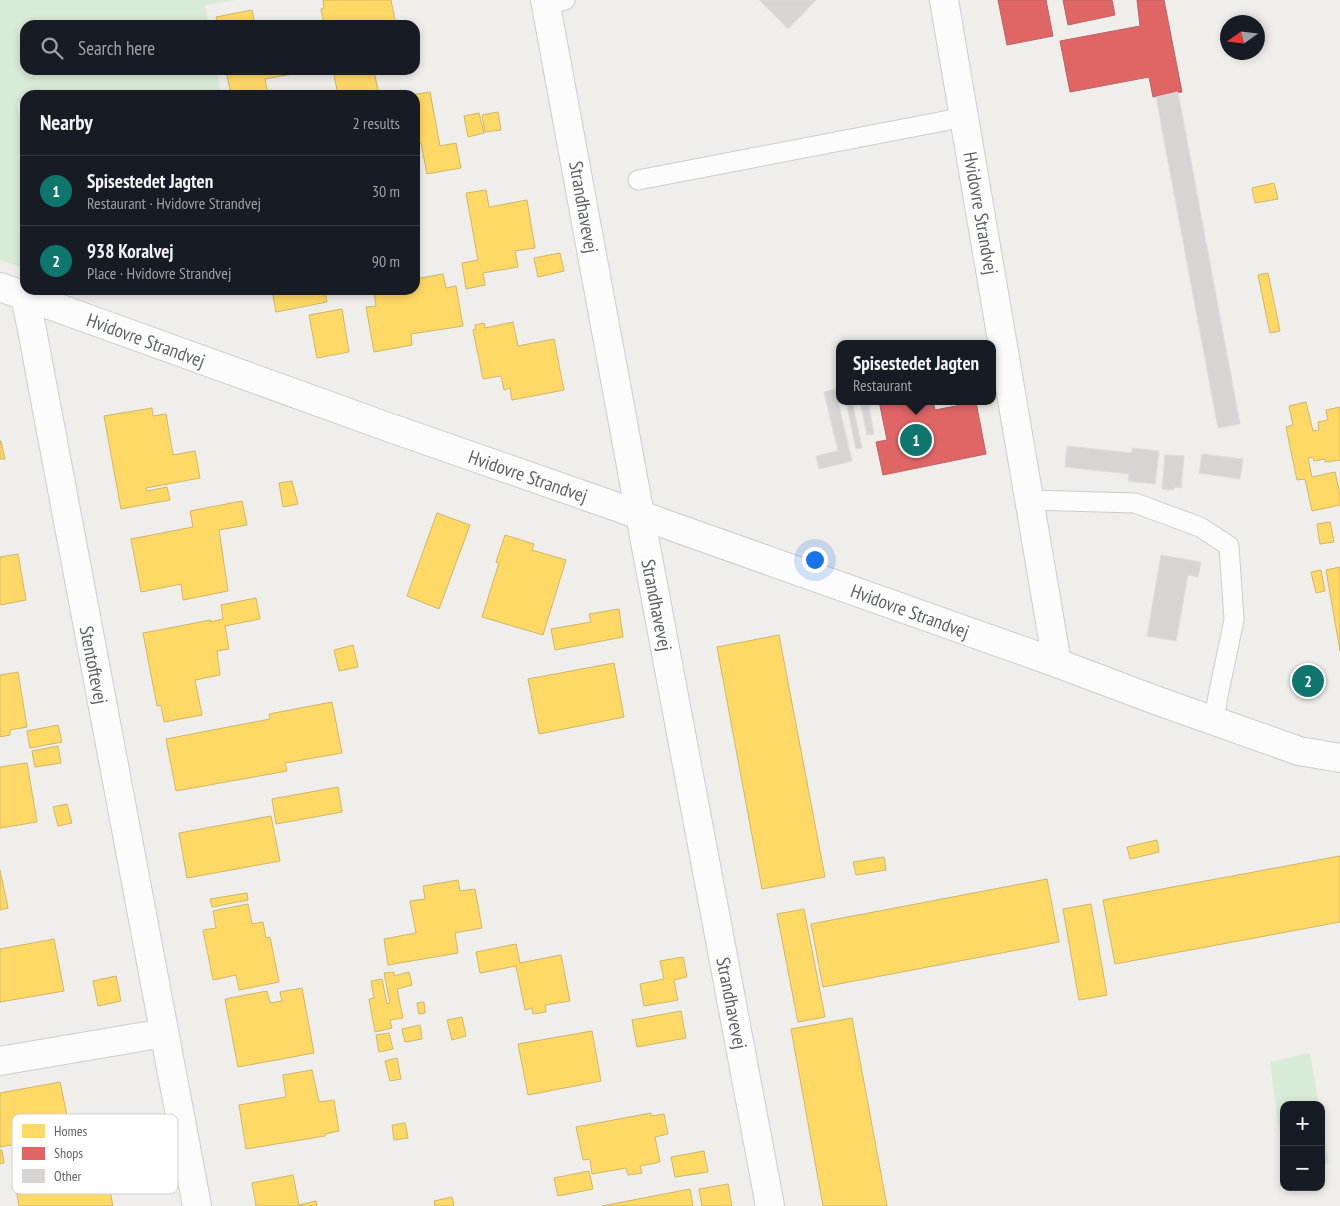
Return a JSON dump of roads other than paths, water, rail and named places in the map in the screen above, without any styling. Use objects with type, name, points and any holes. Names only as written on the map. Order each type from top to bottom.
[{"type":"street","name":"Hvidovre Strandvej","points":[[944,0],[1057,663]]},
{"type":"street","name":"Strandhavevej","points":[[552,1],[640,515],[770,1206]]},
{"type":"street","name":"Stentoftevej","points":[[12,292],[32,330],[197,1206]]},
{"type":"street","name":"Hvidovre Strandvej","points":[[20,295],[375,423],[1057,663],[1299,751],[1340,758]]},
{"type":"street","points":[[0,1061],[164,1033]]},
{"type":"lane","points":[[638,180],[964,117]]},
{"type":"lane","points":[[1029,500],[1135,503],[1200,526],[1229,546],[1234,620],[1214,721]]},
{"type":"place","name":"Spisestedet Jagten","points":[[916,440]]},
{"type":"place","name":"938 Koralvej","points":[[1308,681]]}]
